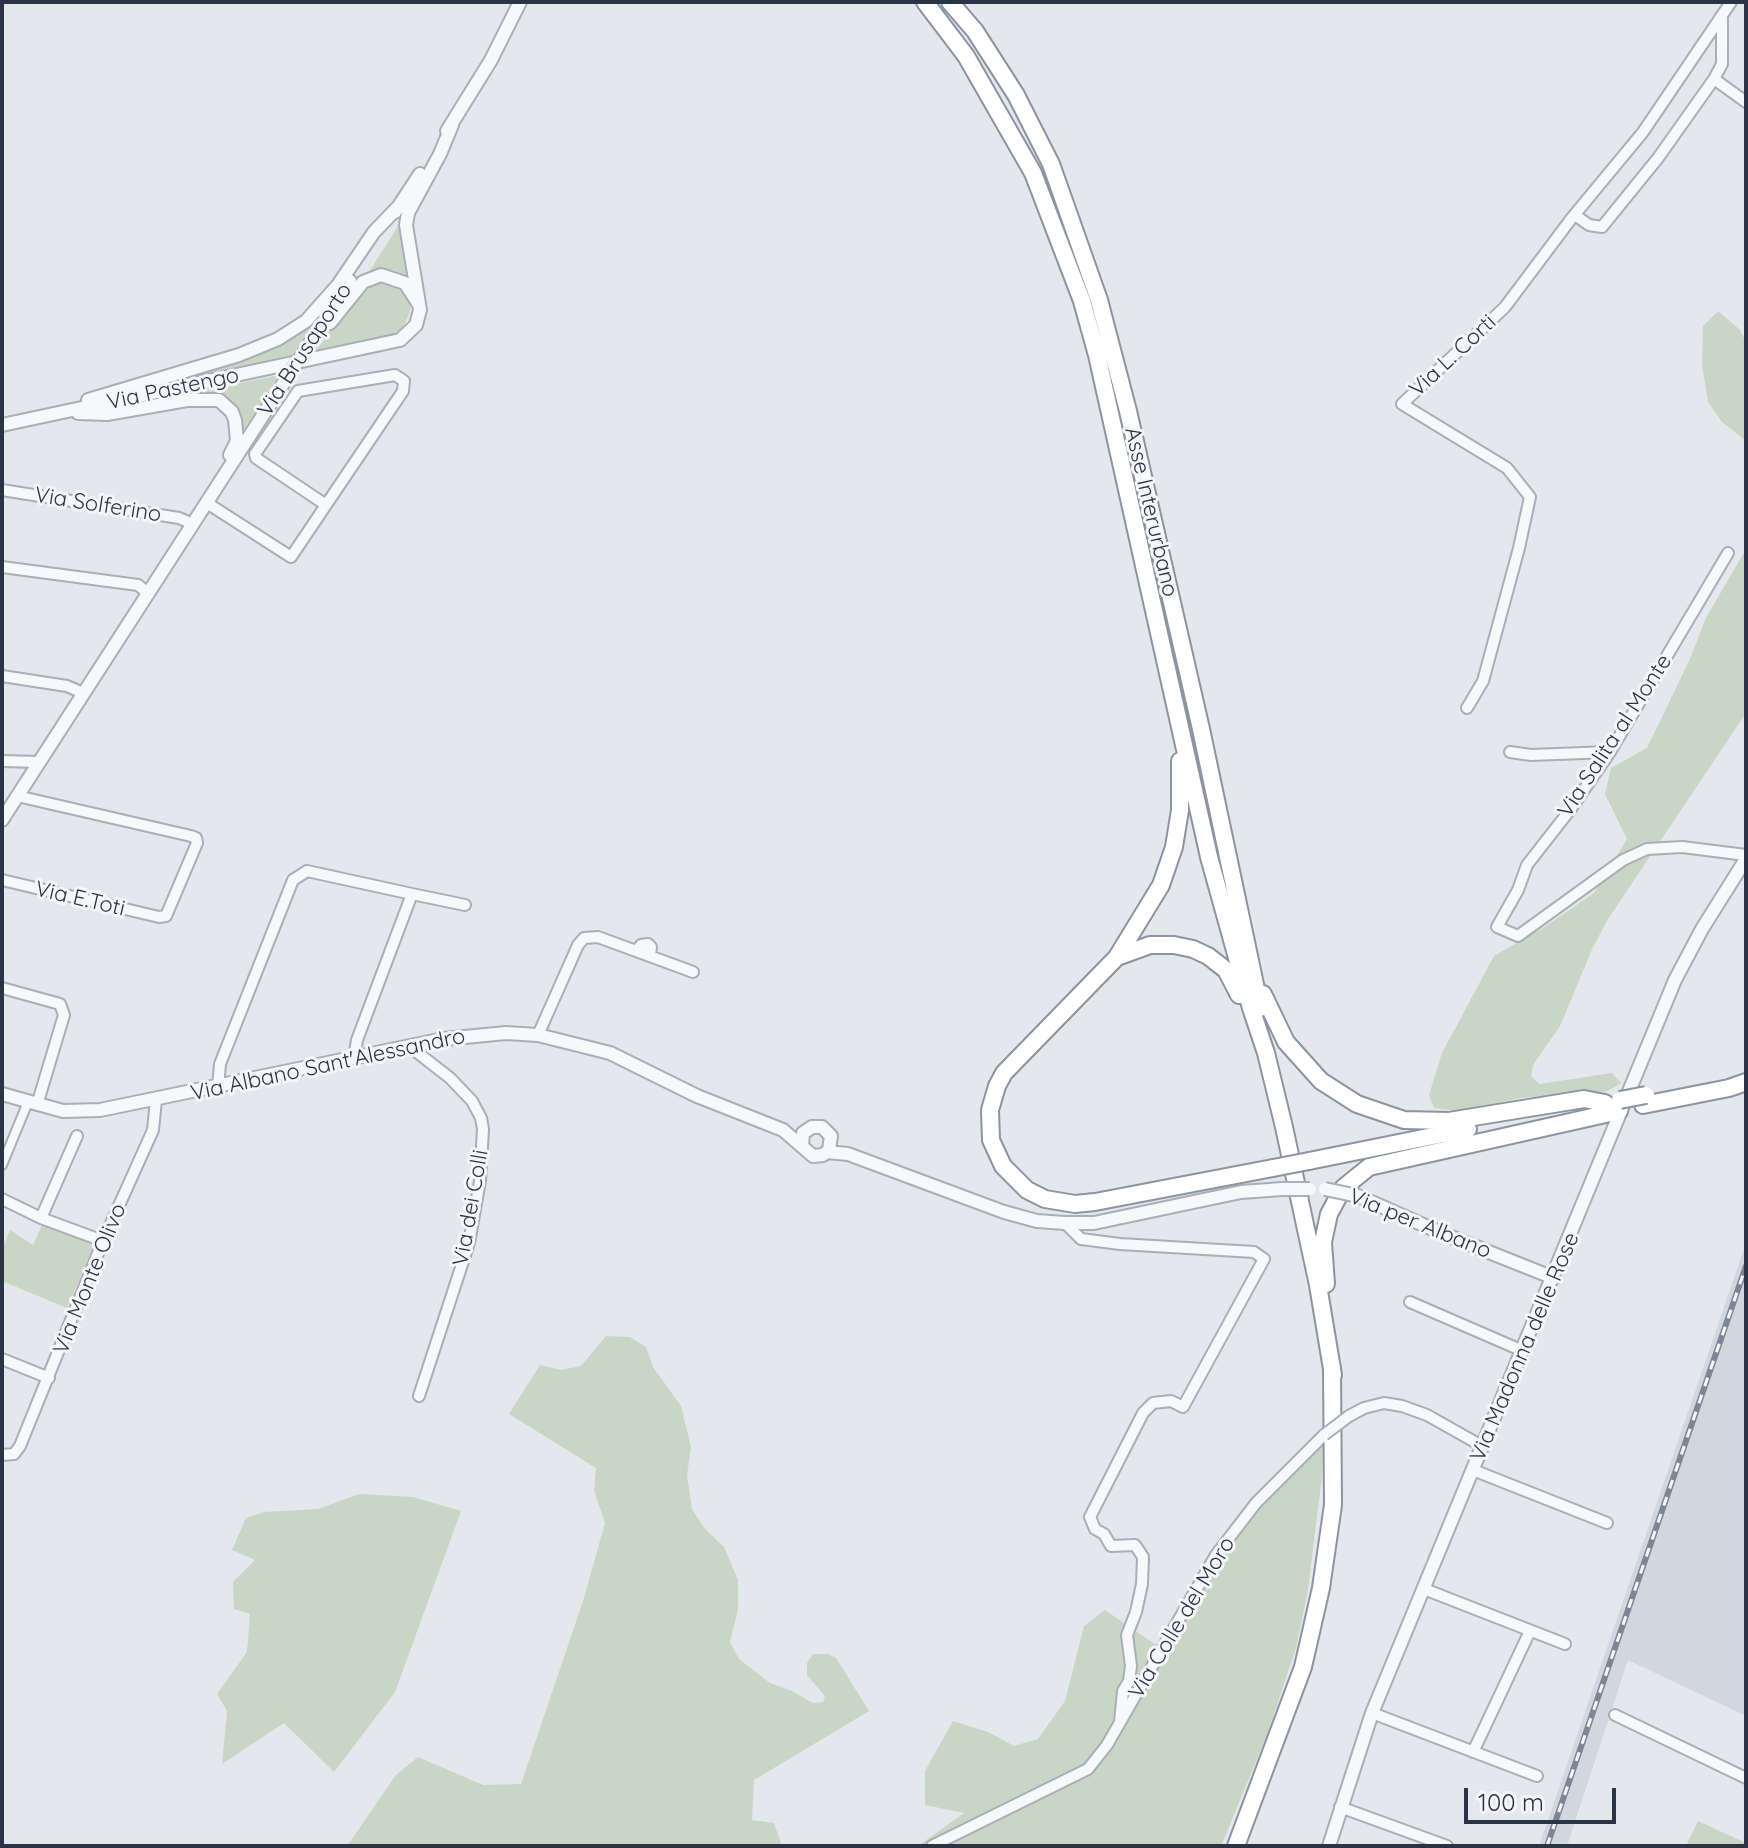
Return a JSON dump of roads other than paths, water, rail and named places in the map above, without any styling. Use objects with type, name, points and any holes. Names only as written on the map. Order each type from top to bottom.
[{"type":"highway","points":[[913,2],[966,56]]},
{"type":"highway","name":"Asse Interurbano","points":[[925,2],[966,56],[1033,173],[1070,268],[1097,355],[1148,583]]},
{"type":"highway","name":"Asse Interurbano","points":[[950,2],[975,31],[1016,95],[1051,164],[1099,300],[1128,411],[1254,970],[1266,1053]]},
{"type":"highway","points":[[1148,583],[1148,614],[1181,766],[1180,810],[1174,847],[1161,885],[1117,957],[1013,1062],[997,1086],[990,1110],[989,1131],[993,1149],[1016,1181],[1038,1196],[1075,1204],[1095,1202],[1615,1105],[1729,1088],[1746,1082]]},
{"type":"highway","points":[[1148,583],[1209,857],[1266,1053],[1284,1127],[1318,1285],[1333,1375]]},
{"type":"highway","points":[[1117,957],[1150,945],[1174,945],[1201,953],[1226,970],[1245,1010],[1271,1115],[1284,1127]]},
{"type":"highway","points":[[1254,970],[1268,1009],[1286,1042],[1321,1081],[1357,1104],[1404,1120],[1449,1121],[1584,1099],[1615,1105]]},
{"type":"highway","points":[[1645,1100],[1746,1076]]},
{"type":"highway","points":[[1236,1846],[1303,1667],[1321,1588],[1333,1505],[1333,1375],[1323,1242],[1333,1207],[1351,1179],[1369,1167],[1615,1105]]},
{"type":"street","name":"Via Brusaporto","points":[[2,820],[452,125],[491,60],[520,2]]},
{"type":"street","name":"Via L. Corti","points":[[1467,708],[1483,681],[1530,497],[1507,468],[1402,404],[1499,313],[1643,132],[1731,2]]},
{"type":"street","points":[[1575,215],[1589,225],[1602,227],[1658,158],[1722,64],[1722,18]]},
{"type":"street","points":[[1714,79],[1746,102]]},
{"type":"street","points":[[420,310],[406,225],[413,201],[440,154],[452,125]]},
{"type":"street","points":[[55,413],[102,395],[239,355],[278,339],[306,321],[330,294],[374,232],[399,206]]},
{"type":"street","points":[[308,345],[335,318],[363,282],[371,278],[389,276],[405,283],[417,299],[420,310]]},
{"type":"street","name":"Via Pastengo","points":[[2,425],[400,340],[416,325],[420,310]]},
{"type":"street","points":[[55,413],[107,414],[187,400],[219,400],[232,412],[238,431],[237,441],[209,499],[291,557],[403,391],[404,381],[400,377],[395,375],[298,391],[255,454],[260,461],[326,505]]},
{"type":"street","name":"Via Solferino","points":[[2,490],[179,518],[193,524]]},
{"type":"street","name":"Via Salita al Monte","points":[[1728,553],[1610,752],[1527,865],[1518,890],[1497,927],[1518,936],[1623,860],[1647,849],[1682,847],[1746,857]]},
{"type":"street","points":[[2,567],[138,585],[148,593]]},
{"type":"street","points":[[2,676],[67,686],[83,693]]},
{"type":"street","points":[[1510,752],[1531,755],[1610,752]]},
{"type":"street","points":[[2,761],[39,762]]},
{"type":"street","name":"Via E.Toti","points":[[2,880],[159,917],[166,916],[197,843],[196,838],[17,796]]},
{"type":"street","name":"Via Madonna delle Rose","points":[[1329,1846],[1372,1713],[1675,980],[1746,857]]},
{"type":"street","points":[[218,1087],[220,1064],[293,880],[307,871],[317,871],[465,905]]},
{"type":"street","points":[[354,1058],[357,1040],[412,894]]},
{"type":"street","points":[[538,1035],[578,945],[584,938],[598,937],[693,972]]},
{"type":"street","points":[[2,988],[60,1004],[64,1015],[32,1103],[2,1165]]},
{"type":"street","name":"Via Albano Sant'Alessandro","points":[[2,1094],[63,1111],[82,1112],[156,1100],[480,1033],[538,1035],[610,1053],[697,1096],[783,1130],[802,1146]]},
{"type":"street","name":"Via dei Colli","points":[[409,1046],[450,1078],[472,1101],[483,1129],[480,1181],[469,1243],[419,1396]]},
{"type":"street","name":"Via Monte Olivo","points":[[8,1454],[20,1446],[103,1241],[153,1130],[156,1100]]},
{"type":"street","points":[[848,1154],[822,1127],[808,1129],[802,1136],[802,1146],[813,1156],[827,1152],[848,1154],[1004,1212],[1037,1221],[1065,1223]]},
{"type":"street","name":"Via Albano Sant'Alessandro","points":[[783,1130],[808,1129]]},
{"type":"street","points":[[41,1218],[77,1136]]},
{"type":"street","points":[[827,1152],[831,1138]]},
{"type":"street","name":"Via per Albano","points":[[1065,1223],[1094,1223],[1241,1192],[1325,1189],[1358,1196],[1554,1278]]},
{"type":"street","points":[[2,1199],[41,1218],[103,1241]]},
{"type":"street","name":"Via Colle del Moro","points":[[1065,1223],[1081,1239],[1254,1252],[1264,1259],[1183,1407],[1171,1401],[1153,1403],[1143,1413],[1090,1517],[1095,1529],[1104,1534],[1111,1546],[1135,1545],[1143,1557],[1139,1598],[1127,1635],[1131,1666],[1129,1681],[1123,1691],[1120,1722]]},
{"type":"street","points":[[1410,1302],[1523,1351]]},
{"type":"street","points":[[2,1359],[49,1378]]},
{"type":"street","name":"Via Colle del Moro","points":[[932,1846],[1088,1769],[1107,1745],[1216,1555],[1256,1503],[1324,1435],[1349,1416],[1384,1403],[1402,1406],[1427,1415],[1482,1446]]},
{"type":"street","points":[[1473,1470],[1607,1523]]},
{"type":"street","points":[[1424,1589],[1565,1644]]},
{"type":"street","points":[[1473,1752],[1530,1631]]},
{"type":"street","points":[[1372,1713],[1537,1776]]},
{"type":"street","points":[[1615,1715],[1746,1778]]},
{"type":"street","points":[[1340,1807],[1447,1846]]},
{"type":"railway","points":[[1547,1846],[1746,1266]]}]
